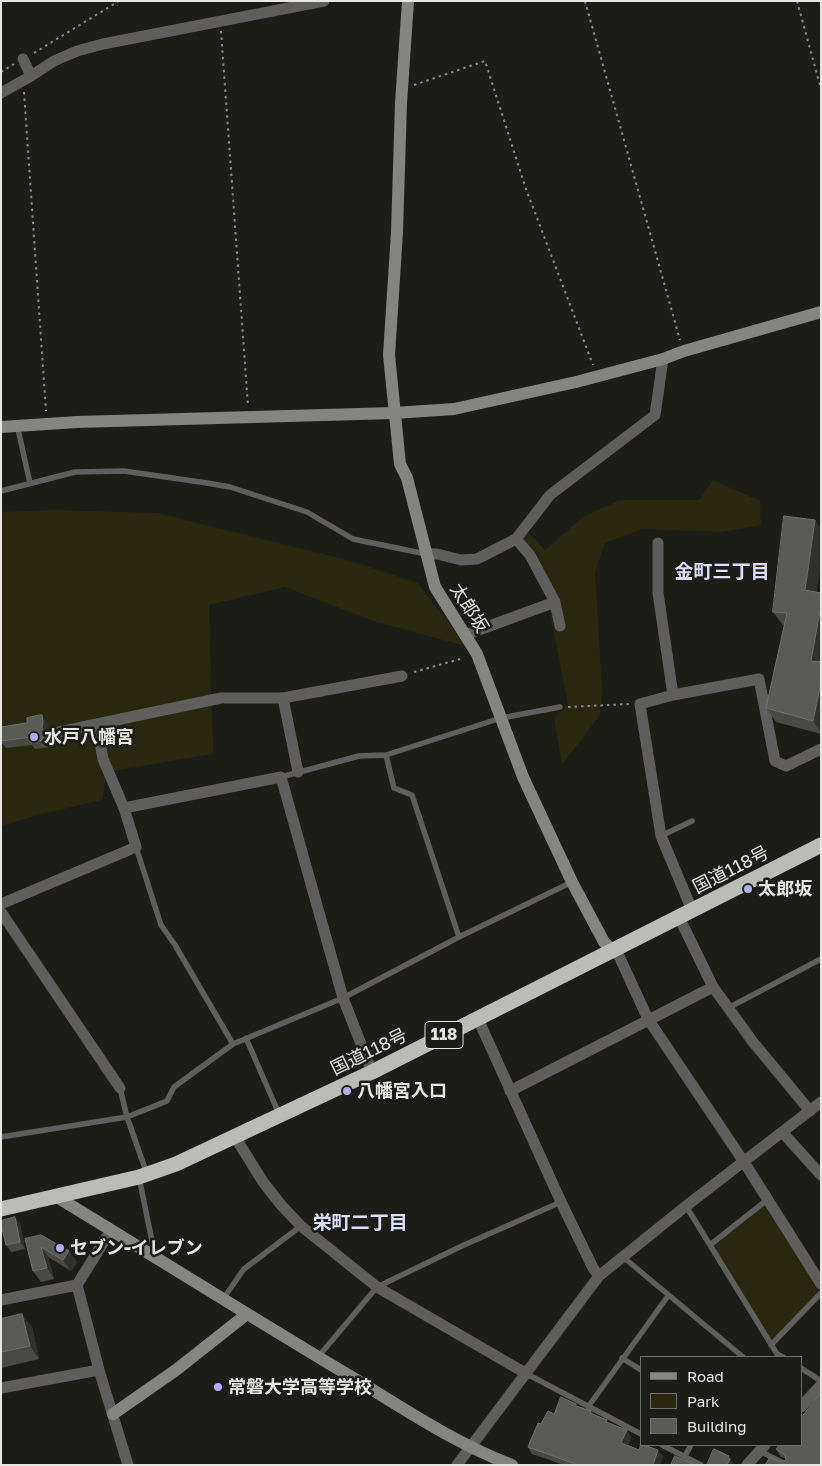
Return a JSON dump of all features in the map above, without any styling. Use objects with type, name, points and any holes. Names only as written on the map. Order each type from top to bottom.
[{"type":"highway","name":"国道118号","points":[[57,1196],[143,1176],[176,1164],[235,1137],[372,1072],[821,845]]},
{"type":"highway","name":"118","points":[[1,1209],[57,1196]]},
{"type":"street","points":[[1,94],[54,61],[77,51],[103,44],[324,1]]},
{"type":"street","name":"太郎坂","points":[[408,1],[389,355],[400,464],[407,478],[435,587],[477,654],[523,777],[572,882],[604,942],[612,950]]},
{"type":"street","points":[[23,59],[27,79]]},
{"type":"street","points":[[1,426],[394,414],[454,409],[576,382],[663,359],[821,312]]},
{"type":"street","points":[[426,554],[437,554],[461,560],[478,559],[516,539],[550,495],[655,415],[663,359]]},
{"type":"street","points":[[516,539],[530,555],[555,602],[560,626]]},
{"type":"street","points":[[658,543],[658,592],[673,695]]},
{"type":"street","points":[[465,635],[555,602]]},
{"type":"street","points":[[54,733],[221,698],[283,698],[402,676]]},
{"type":"street","points":[[810,1111],[713,987],[685,914],[661,836],[640,704],[673,695],[759,679],[775,761],[786,766],[821,749]]},
{"type":"street","points":[[283,698],[298,772]]},
{"type":"street","points":[[1,904],[136,847],[124,808],[103,759],[97,725]]},
{"type":"street","points":[[124,808],[281,777],[343,998],[372,1072]]},
{"type":"street","points":[[1,912],[120,1088]]},
{"type":"street","points":[[612,950],[619,956],[648,1019],[744,1162],[821,1284]]},
{"type":"street","points":[[510,1090],[713,987]]},
{"type":"street","points":[[478,1019],[561,1202],[593,1268],[600,1276]]},
{"type":"street","points":[[457,1465],[600,1276],[686,1206],[821,1102]]},
{"type":"street","points":[[782,1133],[821,1175]]},
{"type":"street","points":[[235,1137],[263,1182],[301,1226],[377,1287],[527,1374]]},
{"type":"street","points":[[57,1196],[247,1314],[470,1447],[512,1465]]},
{"type":"street","points":[[111,1230],[77,1285],[99,1370],[128,1465]]},
{"type":"street","points":[[1,1300],[77,1285]]},
{"type":"street","points":[[113,1414],[176,1370],[247,1314]]},
{"type":"street","points":[[1,1388],[99,1370]]},
{"type":"street","points":[[802,1406],[821,1383]]},
{"type":"street","points":[[748,1465],[763,1448]]},
{"type":"lane","points":[[17,426],[30,483]]},
{"type":"lane","points":[[1,491],[75,472],[124,471],[230,487],[307,512],[353,538],[426,554]]},
{"type":"lane","points":[[281,777],[358,756],[386,756],[501,718],[560,707]]},
{"type":"lane","points":[[386,756],[394,788],[412,796],[459,937]]},
{"type":"lane","points":[[661,836],[692,821]]},
{"type":"lane","points":[[136,847],[161,925],[175,945],[233,1044]]},
{"type":"lane","points":[[1,1137],[127,1117],[167,1101],[174,1087],[233,1044],[343,998],[459,937],[572,882]]},
{"type":"lane","points":[[728,1008],[821,960]]},
{"type":"lane","points":[[246,1038],[279,1116]]},
{"type":"lane","points":[[120,1088],[143,1176],[155,1257]]},
{"type":"lane","points":[[710,1246],[767,1200]]},
{"type":"lane","points":[[318,1357],[377,1287],[464,1244],[561,1202]]},
{"type":"lane","points":[[686,1206],[771,1345],[774,1356]]},
{"type":"lane","points":[[223,1299],[244,1269],[301,1226]]},
{"type":"lane","points":[[623,1257],[742,1356]]},
{"type":"lane","points":[[771,1345],[821,1293]]},
{"type":"lane","points":[[588,1407],[668,1296]]},
{"type":"lane","points":[[622,1358],[640,1369]]},
{"type":"lane","points":[[802,1369],[821,1383]]},
{"type":"lane","points":[[527,1374],[640,1433]]},
{"type":"lane","points":[[664,1446],[701,1465]]},
{"type":"lane","points":[[685,1456],[690,1446]]},
{"type":"lane","points":[[763,1448],[787,1465]]},
{"type":"path","points":[[1,72],[119,1]]},
{"type":"path","points":[[585,1],[684,352]]},
{"type":"path","points":[[796,1],[821,89]]},
{"type":"path","points":[[221,22],[249,418]]},
{"type":"path","points":[[402,89],[485,61],[526,188],[598,376]]},
{"type":"path","points":[[27,79],[47,424]]},
{"type":"path","points":[[402,676],[477,654]]},
{"type":"path","points":[[560,707],[640,704]]},
{"type":"green space","points":[[713,480],[760,501],[761,525],[722,532],[643,529],[605,543],[595,572],[602,693],[600,715],[562,765],[554,718],[568,704],[541,568],[518,539],[526,530],[545,550],[584,516],[621,500],[699,500]]},
{"type":"green space","points":[[56,510],[158,513],[351,561],[418,583],[466,646],[376,622],[285,587],[209,605],[213,754],[107,772],[102,800],[1,826],[1,512]]},
{"type":"green space","points":[[764,1206],[819,1290],[772,1341],[713,1247]]},
{"type":"building","points":[[784,516],[815,520],[805,590],[821,593],[821,605],[811,661],[821,662],[821,683],[813,721],[766,708],[787,613],[773,612]]},
{"type":"building","points":[[42,715],[42,728],[49,733],[45,734],[46,740],[30,742],[30,737],[1,741],[1,727],[27,723],[27,718]]},
{"type":"building","points":[[15,1217],[20,1242],[6,1245],[1,1221]]},
{"type":"building","points":[[41,1235],[69,1251],[63,1260],[41,1247],[47,1268],[33,1271],[25,1239]]},
{"type":"building","points":[[22,1314],[30,1346],[1,1352],[1,1319]]},
{"type":"building","points":[[821,1393],[821,1465],[765,1465],[770,1457],[780,1462],[786,1460],[785,1455],[776,1449],[778,1446],[802,1446],[802,1417]]},
{"type":"building","points":[[561,1397],[576,1404],[576,1406],[591,1411],[590,1413],[607,1420],[606,1422],[627,1430],[621,1443],[639,1450],[640,1446],[647,1446],[658,1450],[653,1465],[578,1465],[528,1447],[538,1423],[541,1424],[548,1411],[554,1414]]},
{"type":"building","points":[[714,1449],[729,1456],[728,1458],[730,1459],[727,1465],[707,1465]]},
{"type":"building","points":[[675,1456],[695,1465],[671,1465]]},
{"type":"place","name":"水戸八幡宮","points":[[34,737]]},
{"type":"place","name":"太郎坂","points":[[748,889]]},
{"type":"place","name":"八幡宮入口","points":[[347,1091]]},
{"type":"place","name":"セブン-イレブン","points":[[60,1248]]},
{"type":"place","name":"常磐大学高等学校","points":[[218,1387]]},
{"type":"district","name":"金町三丁目","points":[[722,572]]},
{"type":"district","name":"栄町二丁目","points":[[360,1223]]}]
